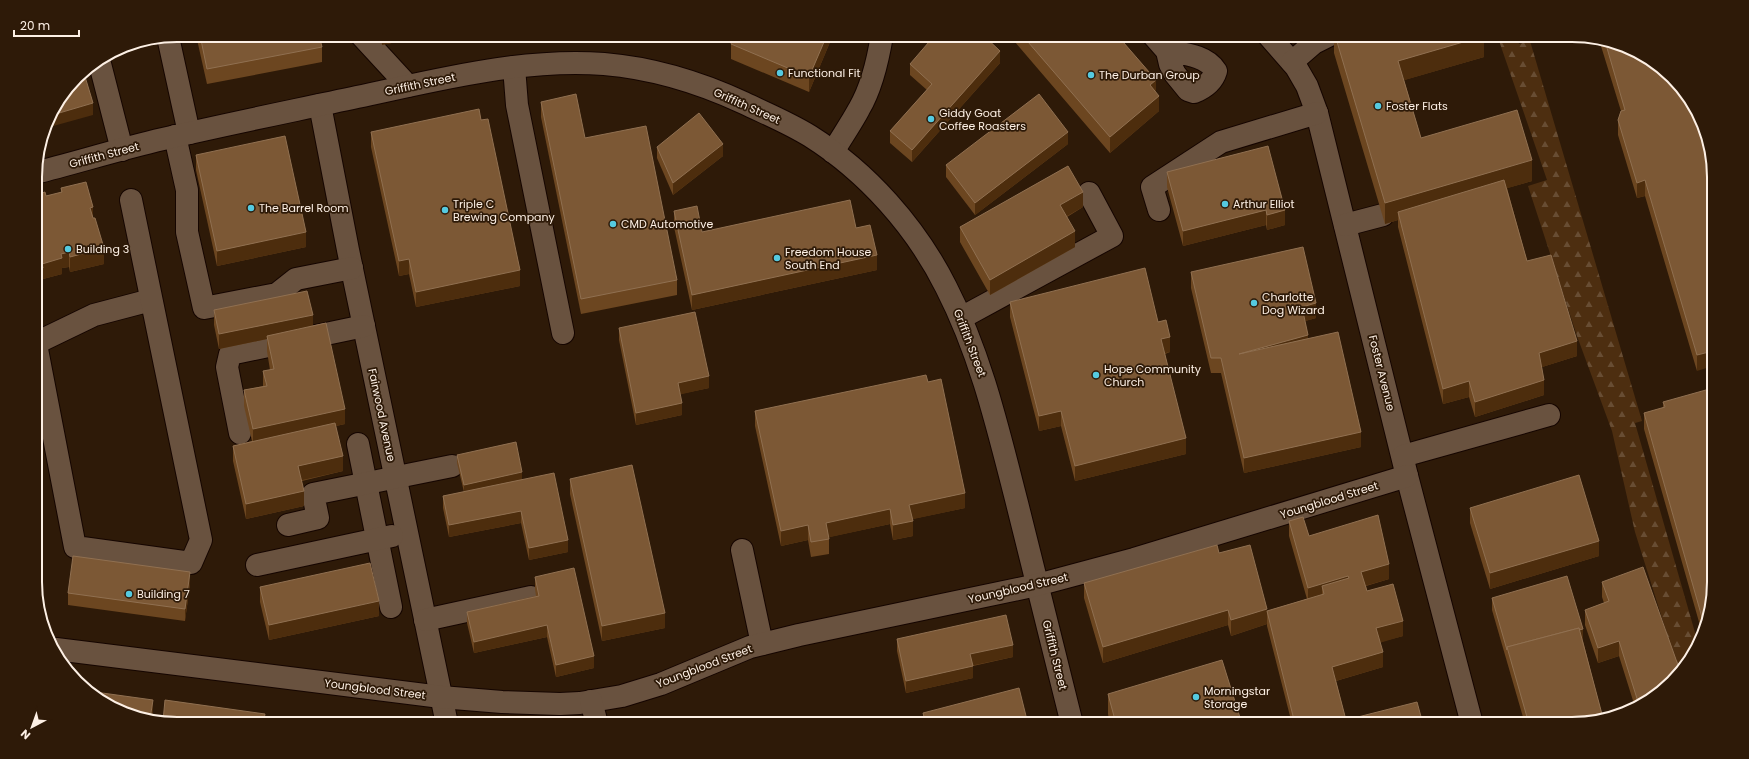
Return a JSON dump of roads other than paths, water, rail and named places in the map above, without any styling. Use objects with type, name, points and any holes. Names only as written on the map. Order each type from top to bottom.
[{"type":"street","points":[[169,42],[182,135],[187,190],[187,232],[204,308],[277,294],[296,279],[352,268]]},
{"type":"street","points":[[367,42],[408,86]]},
{"type":"street","points":[[833,152],[867,93],[879,58],[881,42]]},
{"type":"street","name":"Foster Avenue","points":[[1274,42],[1292,62],[1307,86],[1317,113],[1405,466],[1470,717]]},
{"type":"street","points":[[1292,62],[1316,42]]},
{"type":"street","name":"Griffith Street","points":[[42,171],[182,135],[454,76],[514,67],[559,63],[599,64],[655,72],[722,93],[779,119],[806,134],[833,152],[878,191],[922,246],[945,283],[970,339],[990,396],[1070,717]]},
{"type":"street","points":[[101,66],[122,150]]},
{"type":"street","points":[[514,67],[517,105],[563,333]]},
{"type":"street","name":"Fairwood Avenue","points":[[320,105],[352,268],[445,717]]},
{"type":"street","points":[[1159,210],[1152,187],[1221,142],[1317,113]]},
{"type":"street","points":[[961,318],[1112,236],[1089,193]]},
{"type":"street","points":[[42,375],[75,547],[191,563],[201,540],[131,200]]},
{"type":"street","points":[[1345,225],[1383,215]]},
{"type":"street","points":[[42,341],[94,315],[151,300]]},
{"type":"street","points":[[240,434],[227,368],[230,354],[364,326]]},
{"type":"street","name":"Youngblood Street","points":[[60,649],[441,697],[502,702],[560,704],[591,701],[622,696],[661,684],[726,656],[762,644],[1037,585],[1134,559],[1548,415]]},
{"type":"street","points":[[358,444],[391,607]]},
{"type":"street","points":[[288,525],[318,518],[313,494],[452,466]]},
{"type":"street","points":[[257,564],[407,532]]},
{"type":"street","points":[[742,550],[762,644]]},
{"type":"street","points":[[425,620],[531,597]]},
{"type":"street","points":[[591,701],[594,717]]},
{"type":"place","name":"Functional Fit","points":[[780,73]]},
{"type":"place","name":"The Durban Group","points":[[1091,75]]},
{"type":"place","name":"Foster Flats","points":[[1378,106]]},
{"type":"place","name":"Giddy Goat Coffee Roasters","points":[[931,119]]},
{"type":"place","name":"Arthur Elliot","points":[[1225,204]]},
{"type":"place","name":"The Barrel Room","points":[[251,208]]},
{"type":"place","name":"Triple C Brewing Company","points":[[445,210]]},
{"type":"place","name":"CMD Automotive","points":[[613,224]]},
{"type":"place","name":"Building 3","points":[[68,249]]},
{"type":"place","name":"Freedom House South End","points":[[777,258]]},
{"type":"place","name":"Charlotte Dog Wizard","points":[[1254,303]]},
{"type":"place","name":"Hope Community Church","points":[[1096,375]]},
{"type":"place","name":"Building 7","points":[[129,594]]},
{"type":"place","name":"Morningstar Storage","points":[[1196,697]]}]
